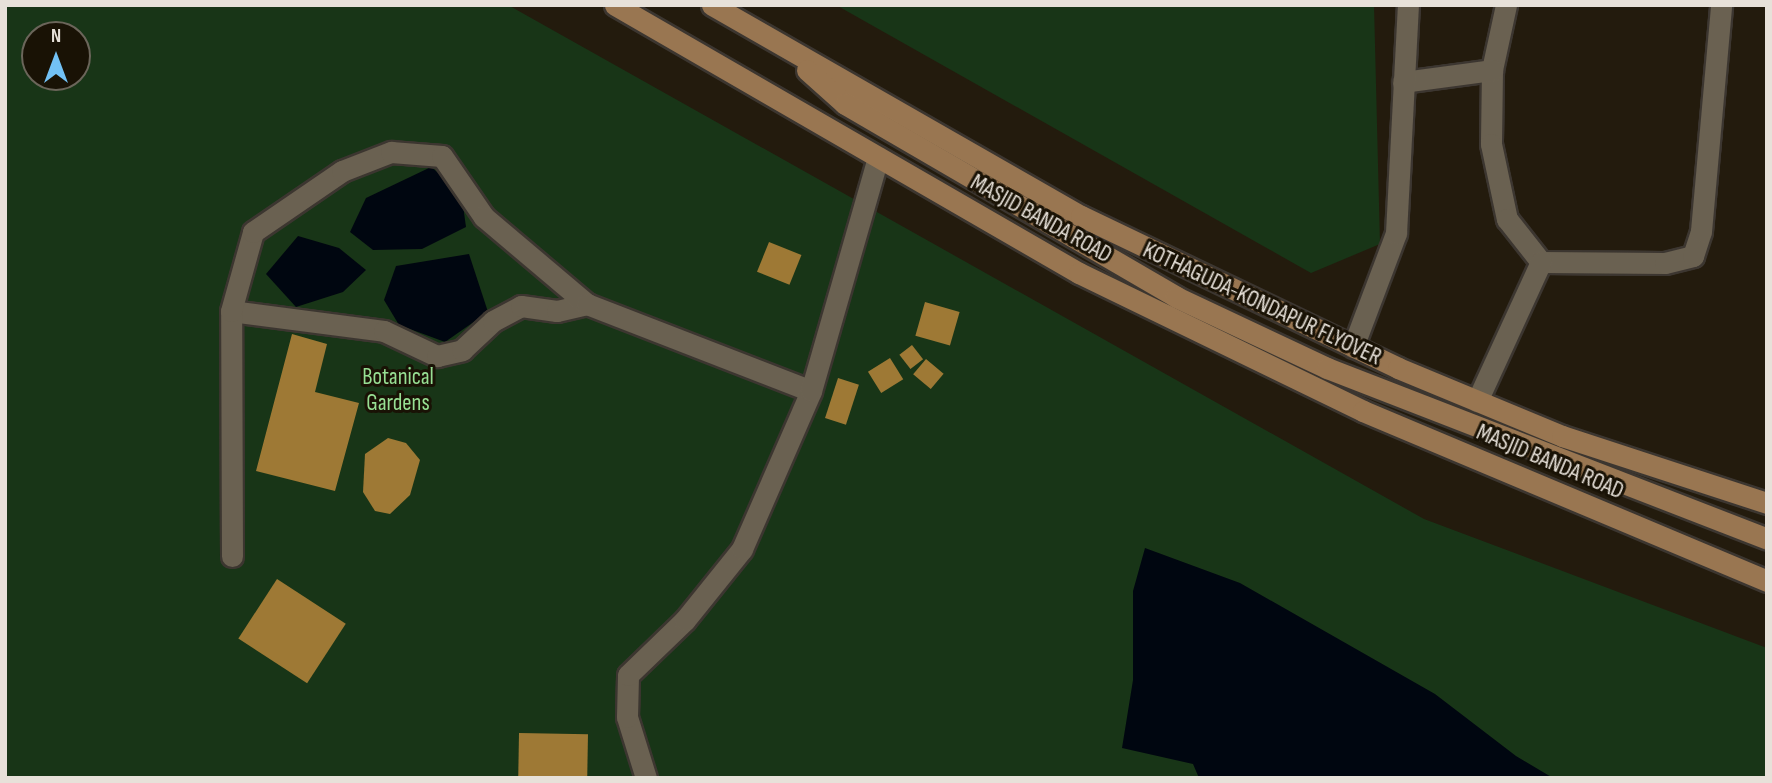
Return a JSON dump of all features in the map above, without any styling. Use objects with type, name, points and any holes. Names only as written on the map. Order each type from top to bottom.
[{"type":"main road","name":"MASJID BANDA ROAD","points":[[615,5],[1079,273],[1363,411],[1767,581]]},
{"type":"main road","name":"MASJID BANDA ROAD","points":[[712,5],[1081,216],[1353,347],[1562,436],[1767,503]]},
{"type":"main road","name":"KOTHAGUDA-KONDAPUR FLYOVER","points":[[775,42],[845,104],[1176,297],[1327,368],[1767,539]]},
{"type":"street","points":[[1353,347],[1396,233],[1408,5]]},
{"type":"street","points":[[1506,5],[1492,70],[1491,144],[1507,219],[1541,262]]},
{"type":"street","points":[[1541,262],[1665,263],[1693,256],[1701,231],[1721,5]]},
{"type":"street","points":[[1404,82],[1492,70]]},
{"type":"street","points":[[232,556],[231,311],[254,232],[342,170],[391,152],[442,156],[484,216],[587,304],[811,391]]},
{"type":"street","points":[[646,778],[627,717],[628,676],[685,620],[742,549],[811,391],[878,157]]},
{"type":"street","points":[[1477,401],[1541,262]]},
{"type":"street","points":[[231,311],[384,331],[437,356],[462,350],[493,321],[521,306],[556,311],[587,304]]},
{"type":"green space","name":"Botanical Gardens","points":[[5,5],[508,5],[1424,519],[1767,648],[1767,778],[5,778]]},
{"type":"green space","points":[[836,5],[1374,5],[1380,244],[1311,273]]},
{"type":"shaded area","points":[[431,167],[461,191],[466,227],[422,249],[373,250],[350,232],[366,198]]},
{"type":"shaded area","points":[[298,236],[339,248],[366,270],[343,292],[296,307],[266,274]]},
{"type":"shaded area","points":[[469,254],[488,312],[445,342],[399,325],[384,300],[396,266]]},
{"type":"shaded area","points":[[1145,548],[1240,583],[1435,694],[1516,756],[1553,778],[1199,778],[1193,764],[1122,748],[1133,680],[1133,591]]},
{"type":"building","points":[[769,242],[801,255],[789,285],[757,272]]},
{"type":"building","points":[[925,302],[960,312],[950,346],[915,336]]},
{"type":"building","points":[[292,334],[327,344],[315,392],[359,403],[335,491],[256,471]]},
{"type":"building","points":[[912,345],[923,359],[910,369],[899,355]]},
{"type":"building","points":[[890,358],[903,379],[881,393],[868,372]]},
{"type":"building","points":[[926,359],[944,374],[931,389],[913,374]]},
{"type":"building","points":[[838,378],[859,385],[846,425],[825,418]]},
{"type":"building","points":[[388,438],[406,443],[420,460],[410,495],[390,514],[375,511],[363,492],[365,454]]},
{"type":"building","points":[[277,579],[346,624],[307,683],[238,639]]},
{"type":"building","points":[[519,733],[588,734],[587,778],[518,778]]}]
